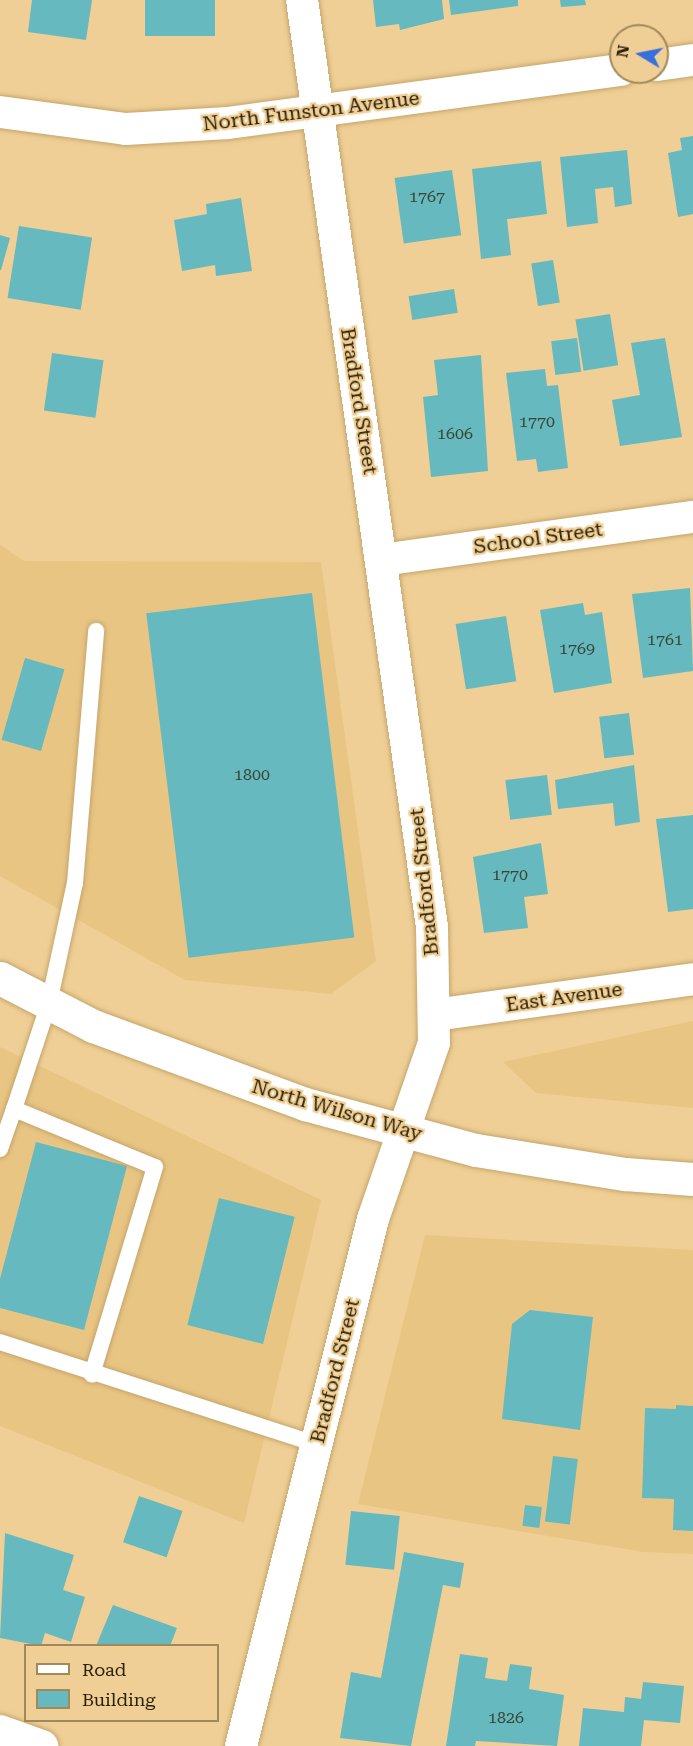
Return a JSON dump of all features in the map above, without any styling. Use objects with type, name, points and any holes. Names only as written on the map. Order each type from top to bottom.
[{"type":"main road","name":"North Wilson Way","points":[[0,978],[49,1003],[180,1061],[405,1131],[476,1150],[625,1174],[693,1179]]},
{"type":"street","name":"Bradford Street","points":[[241,1746],[373,1219],[434,1043],[435,1015],[432,927],[382,560],[315,113],[302,0]]},
{"type":"street","points":[[669,64],[693,60]]},
{"type":"street","name":"North Funston Avenue","points":[[0,112],[126,129],[315,113],[609,72]]},
{"type":"street","name":"School Street","points":[[382,560],[693,517]]},
{"type":"street","name":"East Avenue","points":[[435,1015],[693,979]]},
{"type":"street","points":[[0,1731],[42,1746]]},
{"type":"lane","points":[[0,1149],[49,1003],[75,883],[96,631]]},
{"type":"lane","points":[[14,1109],[155,1167],[92,1375]]},
{"type":"lane","points":[[0,1342],[92,1375],[316,1444]]},
{"type":"shaded area","points":[[0,545],[24,561],[321,562],[376,961],[331,994],[185,980],[0,876]]},
{"type":"shaded area","points":[[693,1021],[693,1108],[536,1093],[503,1062]]},
{"type":"shaded area","points":[[0,1047],[321,1200],[244,1523],[0,1426]]},
{"type":"shaded area","points":[[425,1235],[693,1250],[693,1554],[643,1552],[358,1504]]},
{"type":"building","points":[[32,0],[92,0],[86,40],[28,32]]},
{"type":"building","points":[[145,0],[215,0],[215,36],[145,36]]},
{"type":"building","points":[[373,0],[442,0],[444,19],[400,30],[399,24],[376,27]]},
{"type":"building","points":[[449,0],[518,0],[518,6],[451,15]]},
{"type":"building","points":[[560,0],[585,0],[586,5],[561,7]]},
{"type":"building","points":[[693,136],[693,214],[678,217],[668,153],[682,150],[680,138]]},
{"type":"building","points":[[627,150],[632,204],[615,207],[613,187],[595,189],[598,223],[567,227],[560,157]]},
{"type":"building","points":[[541,161],[547,214],[507,219],[511,255],[481,259],[472,169]]},
{"type":"building","points":[[452,170],[461,235],[404,243],[395,178]]},
{"type":"building","points":[[241,198],[252,271],[216,276],[215,265],[182,271],[174,220],[207,214],[206,204]]},
{"type":"building","points":[[19,226],[92,238],[81,310],[8,298]]},
{"type":"building","points":[[0,235],[10,238],[1,270],[0,270]]},
{"type":"building","points":[[553,260],[560,302],[538,306],[531,263]]},
{"type":"building","points":[[454,289],[458,313],[412,320],[409,296]]},
{"type":"building","points":[[610,314],[618,365],[584,371],[575,319]]},
{"type":"building","points":[[577,338],[581,372],[555,375],[551,341]]},
{"type":"building","points":[[665,338],[682,437],[620,446],[612,400],[640,395],[631,343]]},
{"type":"building","points":[[52,353],[103,360],[95,418],[44,410]]},
{"type":"building","points":[[481,355],[488,471],[431,477],[423,397],[438,395],[434,360]]},
{"type":"building","points":[[545,369],[547,386],[558,385],[568,468],[538,472],[536,459],[517,461],[506,373]]},
{"type":"building","points":[[690,588],[693,671],[643,678],[632,594]]},
{"type":"building","points":[[312,593],[354,937],[189,958],[146,613]]},
{"type":"building","points":[[583,603],[585,615],[602,612],[612,683],[554,693],[540,610]]},
{"type":"building","points":[[506,616],[516,681],[466,689],[456,624]]},
{"type":"building","points":[[25,658],[64,669],[41,751],[2,740]]},
{"type":"building","points":[[629,713],[634,755],[604,758],[599,717]]},
{"type":"building","points":[[634,765],[640,822],[615,826],[613,803],[558,809],[555,780]]},
{"type":"building","points":[[547,775],[552,815],[510,820],[505,780]]},
{"type":"building","points":[[693,815],[693,909],[668,912],[656,819]]},
{"type":"building","points":[[541,843],[548,894],[524,897],[528,928],[484,933],[473,857]]},
{"type":"building","points":[[36,1142],[127,1166],[84,1330],[0,1308],[0,1279]]},
{"type":"building","points":[[219,1198],[295,1217],[263,1344],[187,1325]]},
{"type":"building","points":[[530,1310],[593,1317],[580,1430],[502,1419],[512,1324]]},
{"type":"building","points":[[676,1405],[693,1406],[693,1531],[673,1530],[674,1499],[642,1498],[645,1408],[676,1409]]},
{"type":"building","points":[[553,1456],[578,1459],[570,1525],[545,1522]]},
{"type":"building","points":[[139,1496],[182,1511],[167,1557],[123,1542]]},
{"type":"building","points":[[525,1505],[542,1507],[539,1528],[522,1526]]},
{"type":"building","points":[[351,1511],[400,1516],[394,1570],[345,1565]]},
{"type":"building","points":[[5,1533],[74,1555],[63,1590],[85,1597],[71,1642],[45,1633],[42,1644],[0,1638]]},
{"type":"building","points":[[404,1552],[464,1563],[460,1588],[443,1585],[411,1746],[340,1738],[351,1672],[381,1678]]},
{"type":"building","points":[[113,1605],[177,1628],[171,1644],[97,1644]]},
{"type":"building","points":[[460,1654],[488,1658],[485,1678],[507,1681],[510,1664],[532,1667],[529,1689],[564,1695],[557,1746],[476,1741],[475,1746],[446,1746]]},
{"type":"building","points":[[643,1682],[684,1686],[680,1723],[644,1720],[641,1746],[579,1746],[583,1708],[624,1712],[625,1697],[641,1699]]}]
